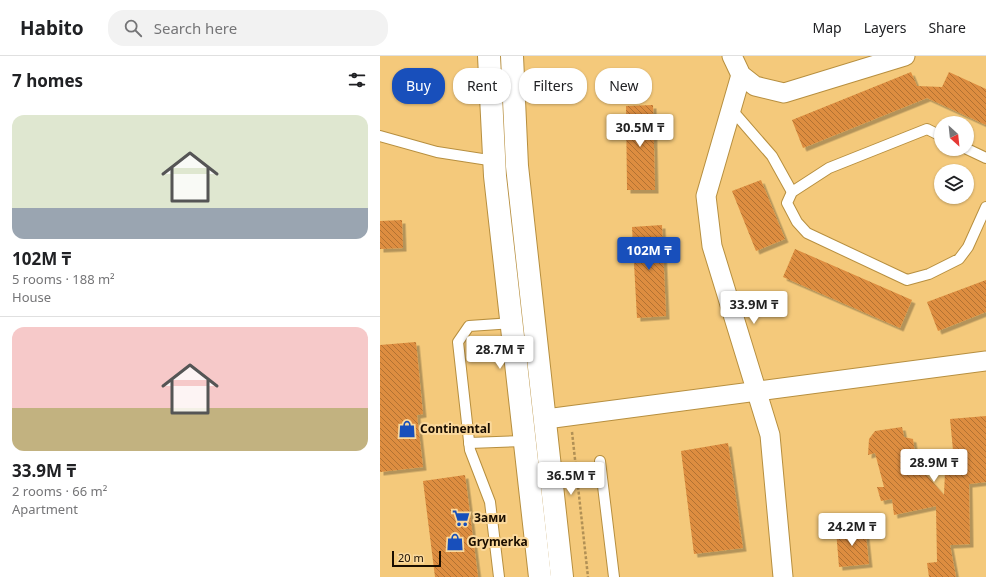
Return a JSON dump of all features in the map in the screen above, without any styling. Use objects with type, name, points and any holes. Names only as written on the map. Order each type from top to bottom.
[{"type":"main road","points":[[490,56],[546,419],[562,577]]},
{"type":"main road","points":[[512,56],[506,164],[495,176],[540,577]]},
{"type":"main road","points":[[524,432],[546,419]]},
{"type":"street","points":[[732,56],[742,75],[755,86],[784,93],[871,61],[905,56]]},
{"type":"street","points":[[742,75],[706,196],[712,246],[758,390],[770,435],[782,577]]},
{"type":"street","points":[[546,419],[986,361]]},
{"type":"lane","points":[[732,110],[772,156],[792,192]]},
{"type":"lane","points":[[934,132],[927,129],[829,168],[792,192],[787,203],[797,222],[807,233],[907,280],[929,274],[959,259],[968,246],[986,208]]},
{"type":"lane","points":[[380,136],[437,152],[506,164]]},
{"type":"lane","points":[[974,152],[986,158]]},
{"type":"lane","points":[[499,577],[490,502],[470,450],[458,342],[469,326],[512,323]]},
{"type":"lane","points":[[469,443],[524,432]]},
{"type":"lane","points":[[600,461],[614,577]]},
{"type":"path","points":[[570,416],[588,577]]},
{"type":"building","points":[[911,72],[917,86],[942,87],[949,72],[986,89],[986,125],[974,120],[974,116],[966,116],[927,98],[803,148],[792,120]]},
{"type":"building","points":[[653,105],[655,190],[627,190],[626,106]]},
{"type":"building","points":[[761,180],[785,239],[756,251],[732,191]]},
{"type":"building","points":[[402,220],[403,248],[380,249],[380,221]]},
{"type":"building","points":[[662,225],[666,316],[637,318],[632,227]]},
{"type":"building","points":[[795,249],[912,300],[900,328],[783,277]]},
{"type":"building","points":[[986,280],[986,312],[938,331],[927,302]]},
{"type":"building","points":[[416,342],[423,414],[417,415],[423,467],[380,472],[380,345]]},
{"type":"building","points":[[986,416],[986,482],[969,484],[970,544],[950,545],[956,577],[929,577],[927,563],[937,562],[936,506],[894,515],[892,499],[881,501],[877,487],[884,487],[875,453],[868,455],[869,439],[875,431],[902,427],[904,437],[913,439],[916,463],[944,495],[945,472],[955,471],[950,419]]},
{"type":"building","points":[[728,443],[743,548],[694,554],[681,451]]},
{"type":"building","points":[[465,475],[478,577],[435,577],[423,481]]},
{"type":"building","points":[[865,527],[869,564],[839,567],[836,530]]},
{"type":"place","name":"Continental","points":[[407,429]]},
{"type":"place","name":"Зами","points":[[461,518]]},
{"type":"place","name":"Grymerka","points":[[455,542]]}]
